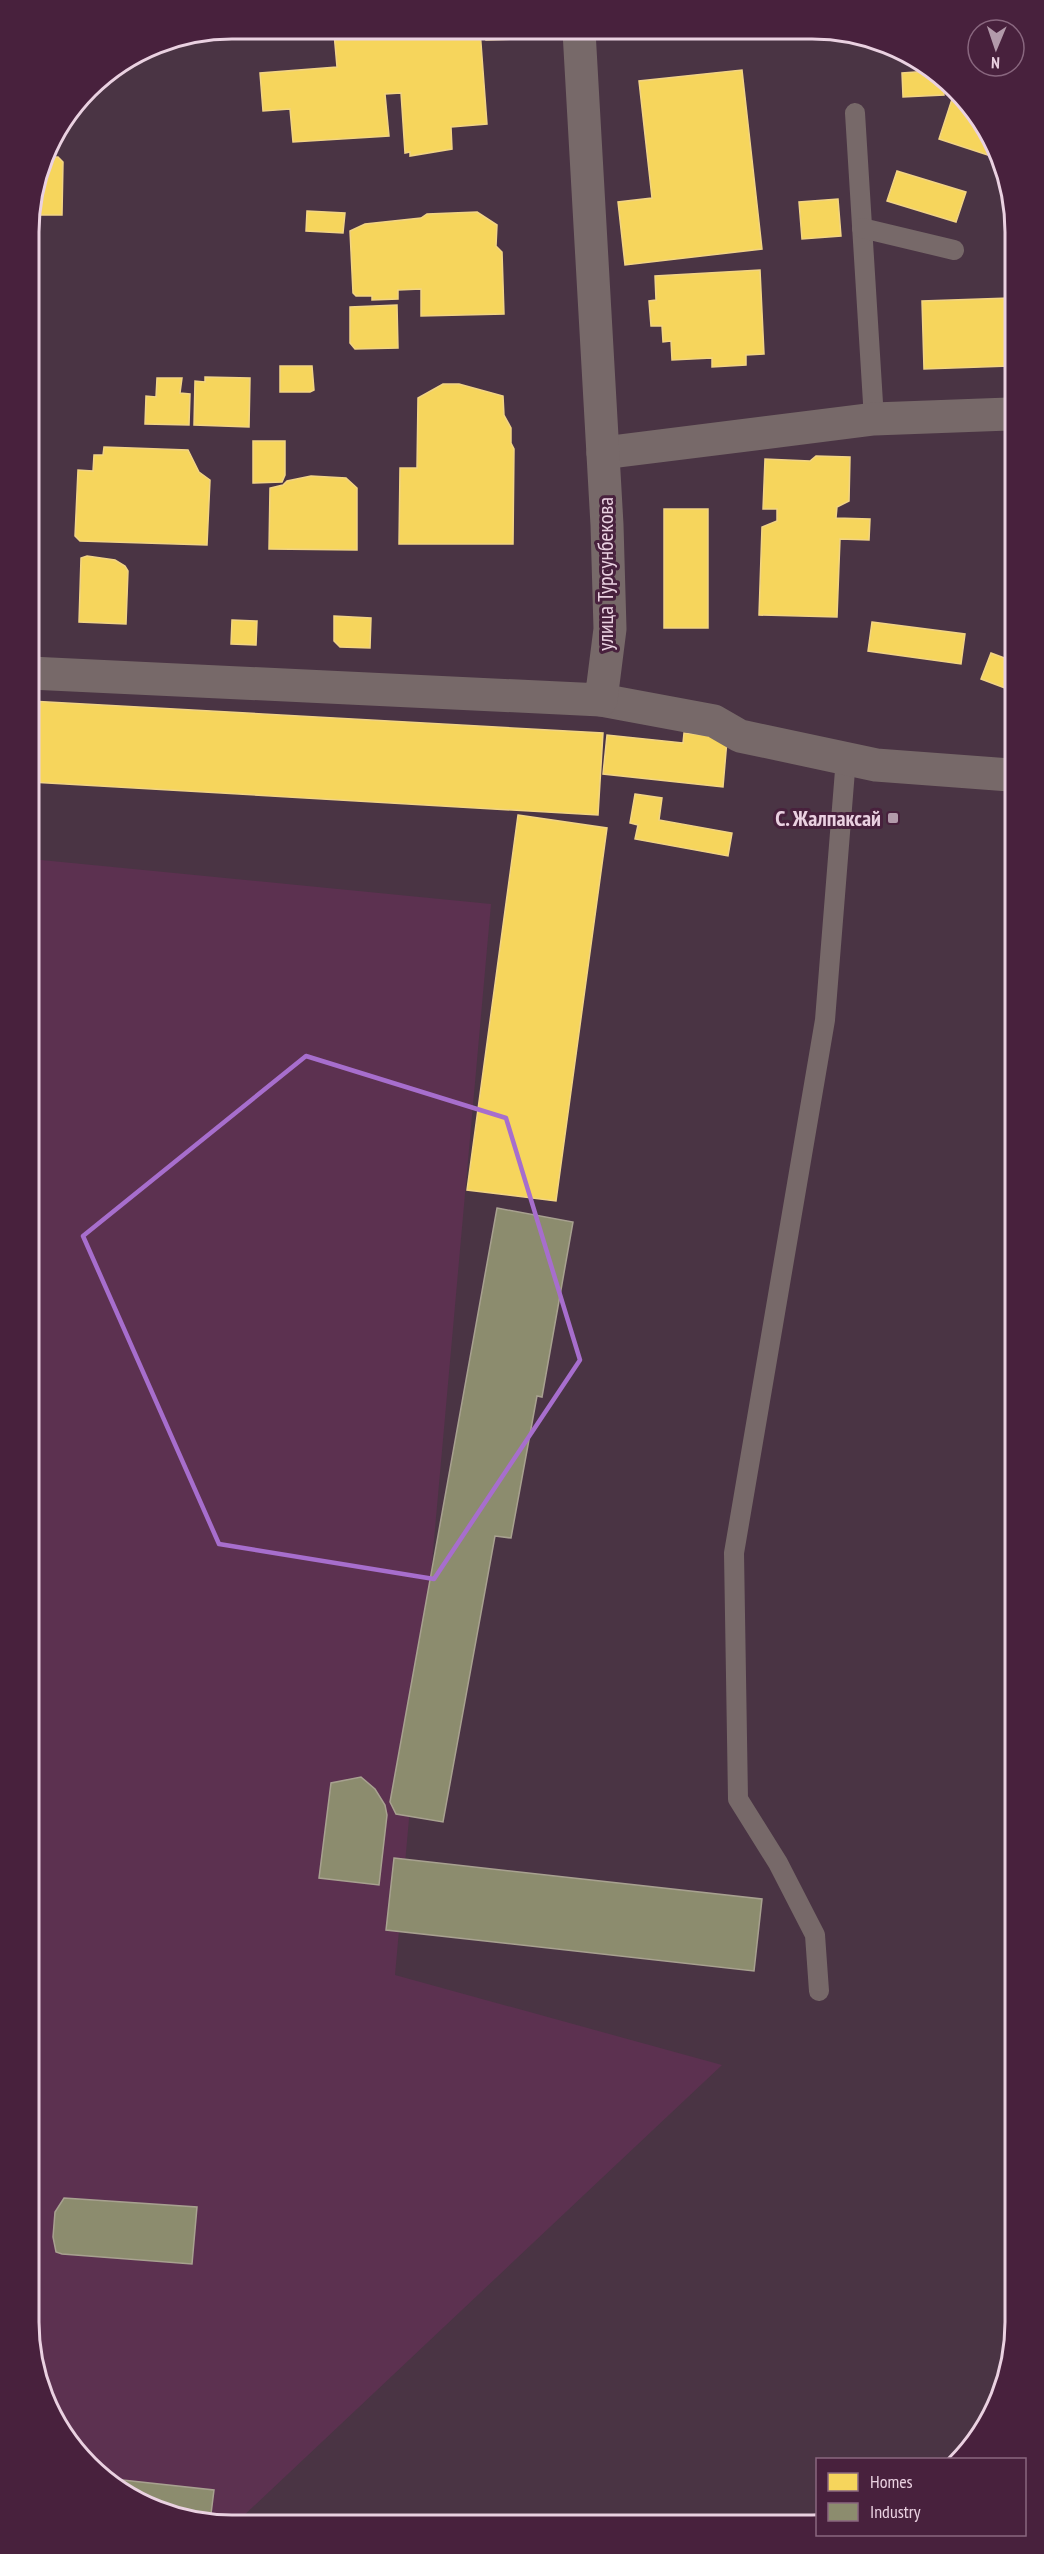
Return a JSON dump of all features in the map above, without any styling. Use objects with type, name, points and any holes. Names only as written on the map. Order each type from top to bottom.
[{"type":"street","name":"улица Турсунбекова","points":[[579,39],[603,453],[610,629],[601,700]]},
{"type":"street","points":[[603,453],[874,419],[1005,414]]},
{"type":"street","points":[[39,673],[601,700],[714,721],[740,736],[876,765],[1005,776]]},
{"type":"lane","points":[[855,114],[874,419]]},
{"type":"lane","points":[[862,228],[954,250]]},
{"type":"lane","points":[[819,1991],[815,1935],[778,1863],[738,1799],[734,1553],[825,1020],[846,758]]},
{"type":"highlighted area","points":[[306,1056],[506,1118],[580,1360],[434,1579],[219,1544],[83,1236]]},
{"type":"shaded area","points":[[39,860],[491,904],[395,1975],[722,2065],[244,2515],[220,2515],[195,2511],[170,2505],[147,2495],[105,2467],[87,2449],[65,2418],[46,2372],[39,2322]]},
{"type":"building: Homes","points":[[335,39],[481,39],[487,124],[451,127],[452,149],[410,156],[410,152],[405,153],[401,93],[385,94],[389,136],[293,142],[290,109],[263,111],[260,73],[337,67]]},
{"type":"building: Homes","points":[[742,70],[762,249],[625,265],[618,202],[652,198],[639,81]]},
{"type":"building: Homes","points":[[919,72],[939,87],[944,95],[903,97],[902,73]]},
{"type":"building: Homes","points":[[952,100],[979,136],[989,155],[939,139]]},
{"type":"building: Homes","points":[[54,157],[63,162],[62,215],[40,215],[46,182]]},
{"type":"building: Homes","points":[[897,171],[966,192],[956,222],[887,201]]},
{"type":"building: Homes","points":[[838,199],[841,236],[802,239],[799,202]]},
{"type":"building: Homes","points":[[307,211],[345,213],[343,233],[306,231]]},
{"type":"building: Homes","points":[[477,212],[497,225],[496,246],[502,252],[504,314],[421,316],[421,289],[398,290],[398,299],[372,300],[372,296],[356,296],[353,293],[350,231],[365,224],[421,218],[427,214]]},
{"type":"building: Homes","points":[[760,270],[764,354],[746,355],[746,365],[712,367],[712,358],[672,360],[671,341],[663,342],[662,326],[651,326],[649,301],[656,300],[655,276]]},
{"type":"building: Homes","points":[[1005,298],[1005,366],[924,369],[922,301]]},
{"type":"building: Homes","points":[[397,305],[398,348],[355,349],[350,343],[350,307]]},
{"type":"building: Homes","points":[[280,366],[312,366],[314,390],[280,392]]},
{"type":"building: Homes","points":[[205,377],[250,378],[249,427],[194,425],[195,381],[205,382]]},
{"type":"building: Homes","points":[[157,378],[182,378],[180,393],[190,394],[189,425],[145,424],[146,396],[156,397]]},
{"type":"building: Homes","points":[[443,384],[459,384],[503,396],[504,415],[511,428],[511,443],[514,449],[513,544],[399,544],[400,468],[417,468],[418,398]]},
{"type":"building: Homes","points":[[253,441],[285,441],[285,475],[282,482],[253,483]]},
{"type":"building: Homes","points":[[104,447],[188,450],[199,472],[210,480],[207,545],[80,541],[75,536],[78,470],[93,471],[94,455],[103,455]]},
{"type":"building: Homes","points":[[816,456],[850,457],[849,501],[837,507],[836,518],[870,519],[869,540],[840,539],[837,617],[759,615],[762,527],[777,521],[777,509],[763,509],[765,459],[810,461]]},
{"type":"building: Homes","points":[[311,476],[346,478],[357,488],[357,550],[269,549],[270,488],[283,485],[287,481]]},
{"type":"building: Homes","points":[[664,509],[708,509],[708,628],[664,628]]},
{"type":"building: Homes","points":[[87,556],[115,560],[125,566],[128,571],[126,624],[79,622],[81,558]]},
{"type":"building: Homes","points":[[334,616],[371,618],[370,648],[340,647],[334,641]]},
{"type":"building: Homes","points":[[232,620],[257,621],[256,645],[231,644]]},
{"type":"building: Homes","points":[[872,622],[965,634],[961,664],[868,651]]},
{"type":"building: Homes","points":[[991,653],[1005,658],[1005,688],[981,679]]},
{"type":"building: Homes","points":[[39,702],[603,733],[598,815],[39,782]]},
{"type":"building: Homes","points":[[684,733],[722,737],[727,740],[723,787],[603,774],[607,735],[683,743]]},
{"type":"building: Homes","points":[[635,794],[662,798],[659,820],[732,833],[728,856],[635,839],[638,825],[630,823]]},
{"type":"building: Homes","points":[[518,815],[607,828],[556,1201],[467,1190]]},
{"type":"building: Industry","points":[[497,1208],[573,1222],[542,1397],[537,1396],[511,1538],[495,1536],[443,1822],[396,1814],[390,1802]]},
{"type":"building: Industry","points":[[361,1777],[375,1789],[385,1805],[387,1815],[379,1885],[319,1878],[331,1783]]},
{"type":"building: Industry","points":[[394,1858],[762,1899],[754,1971],[386,1930]]},
{"type":"building: Industry","points":[[64,2198],[197,2207],[192,2264],[56,2252],[53,2237],[55,2212]]},
{"type":"building: Industry","points":[[122,2480],[214,2490],[211,2514],[170,2505],[147,2495]]},
{"type":"place","name":"С. Жалпаксай","points":[[893,818]]}]
